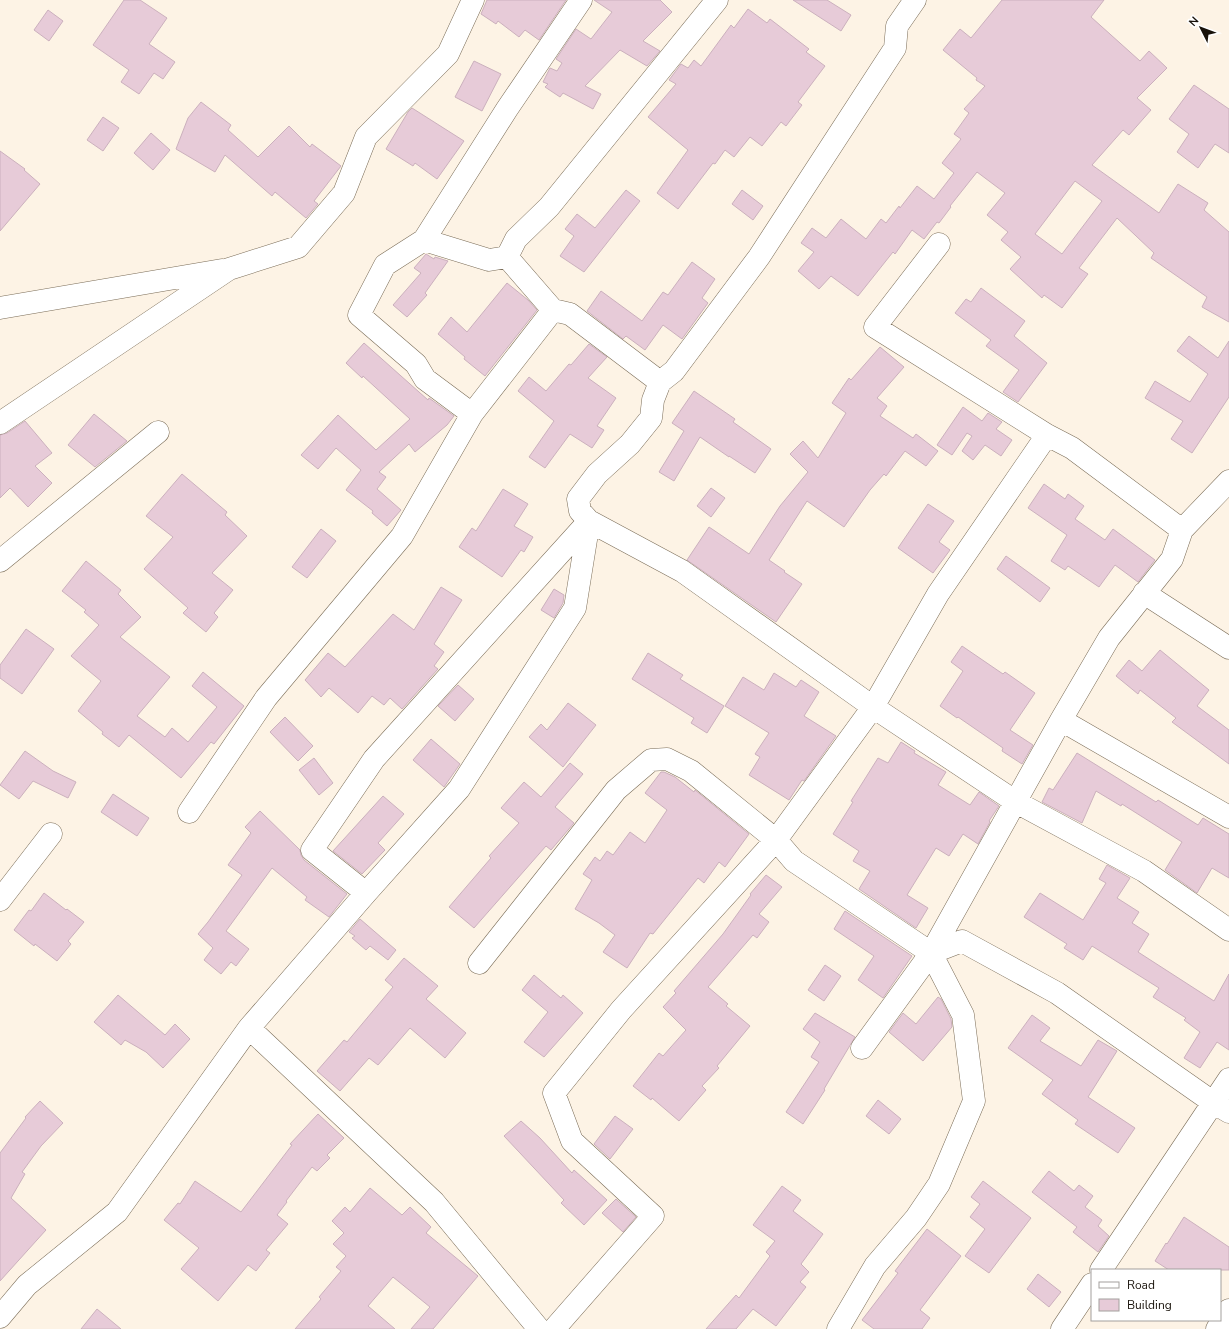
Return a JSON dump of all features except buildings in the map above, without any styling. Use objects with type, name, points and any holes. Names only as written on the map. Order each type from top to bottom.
[{"type":"street","points":[[0,308],[229,269],[298,247],[344,193],[366,137],[448,54],[473,0]]},
{"type":"street","points":[[472,414],[425,380],[416,364],[359,315],[385,266],[424,240],[507,109],[581,0]]},
{"type":"street","points":[[507,257],[516,239],[550,207],[717,0]]},
{"type":"street","points":[[915,0],[897,26],[895,48],[759,257],[674,371],[660,382],[653,400],[651,418],[630,444],[597,474],[578,499],[580,511],[589,521],[682,571],[873,707],[1016,802],[1144,871],[1229,930]]},
{"type":"street","points":[[424,240],[489,260],[507,257]]},
{"type":"street","points":[[939,244],[875,327],[1047,436],[1072,448],[1182,530]]},
{"type":"street","points":[[507,257],[553,310],[570,314],[660,382]]},
{"type":"street","points":[[0,424],[229,269]]},
{"type":"street","points":[[189,812],[266,698],[402,536],[472,414],[553,310]]},
{"type":"street","points":[[0,561],[158,432]]},
{"type":"street","points":[[554,1329],[653,1216],[572,1142],[554,1093],[621,1010],[776,840],[873,707],[938,594],[1047,436]]},
{"type":"street","points":[[862,1048],[931,953],[1061,720],[1109,638],[1172,558],[1182,530],[1229,481]]},
{"type":"street","points":[[0,1317],[27,1285],[117,1212],[249,1028],[366,893],[459,789],[575,608],[589,521]]},
{"type":"street","points":[[366,893],[312,850],[374,759],[589,521]]},
{"type":"street","points":[[1144,593],[1229,648]]},
{"type":"street","points":[[1061,720],[1229,817]]},
{"type":"street","points":[[479,963],[616,790],[651,760],[667,759],[691,771],[776,840],[794,861],[931,953],[963,1015],[974,1101],[939,1184],[916,1218],[875,1266],[838,1329]]},
{"type":"street","points":[[0,900],[51,834]]},
{"type":"street","points":[[931,953],[962,942],[1057,993],[1222,1107]]},
{"type":"street","points":[[249,1028],[434,1202],[539,1329]]},
{"type":"street","points":[[1102,1269],[1222,1107],[1229,1079]]},
{"type":"street","points":[[1062,1329],[1091,1286]]},
{"type":"street","points":[[1217,1329],[1229,1310]]}]
